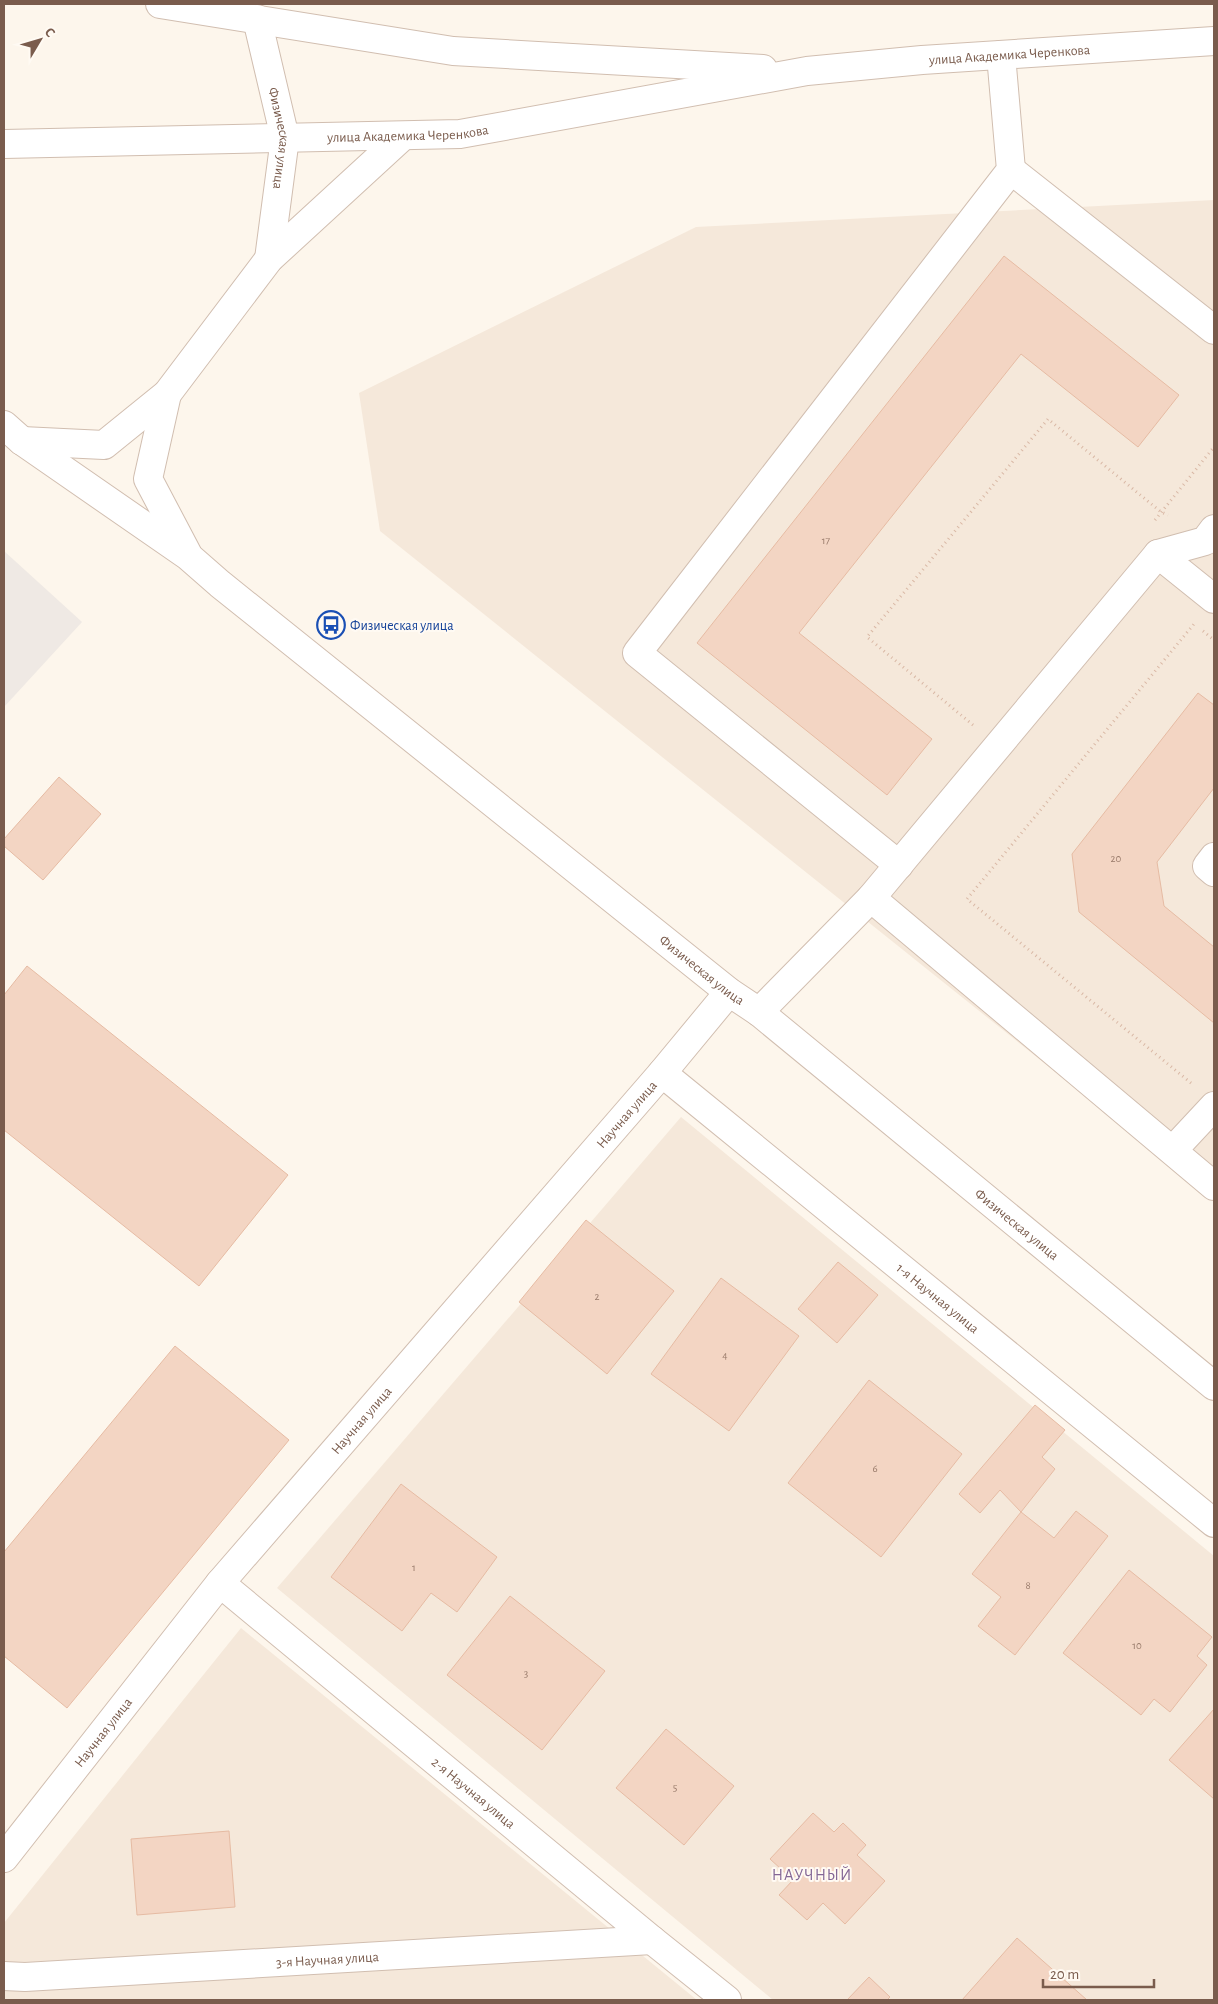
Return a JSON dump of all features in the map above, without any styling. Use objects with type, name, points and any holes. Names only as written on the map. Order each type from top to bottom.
[{"type":"street","name":"улица Академика Черенкова","points":[[160,4],[453,51],[807,71]]},
{"type":"street","name":"Физическая улица","points":[[257,20],[285,138],[268,259]]},
{"type":"street","name":"улица Академика Черенкова","points":[[4,144],[460,134],[807,71],[922,60],[1214,41]]},
{"type":"street","points":[[899,865],[637,653],[1010,170],[1001,55]]},
{"type":"street","name":"Физическая улица","points":[[13,433],[104,445],[167,394],[268,259],[403,136]]},
{"type":"street","points":[[1010,170],[1214,330]]},
{"type":"street","name":"Физическая улица","points":[[167,394],[148,479],[188,556]]},
{"type":"street","name":"Физическая улица","points":[[13,433],[188,556],[729,992],[759,1012],[1214,1386]]},
{"type":"street","points":[[759,1012],[871,898],[1158,554],[1205,541],[1214,529]]},
{"type":"street","points":[[1158,554],[1214,599]]},
{"type":"street","points":[[1214,857],[1207,866],[1214,872]]},
{"type":"street","points":[[871,898],[1214,1186]]},
{"type":"street","name":"Научная улица","points":[[4,1858],[220,1583],[662,1073],[729,992]]},
{"type":"street","name":"1-я Научная улица","points":[[662,1073],[1214,1523]]},
{"type":"street","points":[[1172,1150],[1206,1097]]},
{"type":"street","name":"2-я Научная улица","points":[[220,1583],[727,2000]]},
{"type":"street","name":"3-я Научная улица","points":[[4,1976],[25,1977],[652,1940]]},
{"type":"path","points":[[974,726],[867,637],[1048,418],[1161,512]]},
{"type":"path","points":[[1148,528],[1214,447]]},
{"type":"path","points":[[1195,624],[967,899],[1206,1097]]},
{"type":"shaded area","points":[[1214,200],[1214,1199],[380,531],[359,393],[696,227]]},
{"type":"shaded area","points":[[4,551],[82,622],[4,707]]},
{"type":"shaded area","points":[[681,1117],[1214,1556],[1214,2000],[773,2000],[277,1588]]},
{"type":"shaded area","points":[[241,1628],[697,2000],[4,2000],[4,1923]]},
{"type":"building","points":[[1004,256],[1179,395],[1138,447],[1021,354],[799,633],[932,739],[887,795],[697,643]]},
{"type":"building","points":[[1198,693],[1214,705],[1214,788],[1157,862],[1164,906],[1214,947],[1214,1023],[1079,912],[1072,854]]},
{"type":"building","points":[[59,777],[101,814],[43,880],[4,846],[4,839]]},
{"type":"building","points":[[27,966],[288,1175],[199,1286],[4,1130],[4,995]]},
{"type":"building","points":[[586,1220],[674,1291],[607,1374],[519,1302]]},
{"type":"building","points":[[838,1262],[878,1295],[837,1343],[798,1309]]},
{"type":"building","points":[[721,1278],[799,1336],[729,1431],[651,1374]]},
{"type":"building","points":[[175,1346],[289,1440],[67,1708],[4,1656],[4,1552]]},
{"type":"building","points":[[869,1380],[962,1454],[881,1557],[788,1483]]},
{"type":"building","points":[[1035,1405],[1065,1430],[1042,1457],[1055,1469],[1021,1512],[1000,1490],[980,1513],[959,1494]]},
{"type":"building","points":[[401,1484],[497,1557],[457,1612],[431,1593],[402,1631],[331,1577]]},
{"type":"building","points":[[1076,1511],[1108,1536],[1015,1655],[978,1626],[1001,1597],[972,1574],[1021,1512],[1054,1538]]},
{"type":"building","points":[[1129,1570],[1212,1637],[1197,1656],[1207,1665],[1170,1712],[1154,1699],[1141,1715],[1063,1653]]},
{"type":"building","points":[[510,1596],[605,1671],[542,1750],[447,1675]]},
{"type":"building","points":[[1214,1709],[1214,1799],[1169,1760]]},
{"type":"building","points":[[666,1729],[734,1786],[684,1845],[616,1788]]},
{"type":"building","points":[[813,1813],[834,1832],[843,1823],[866,1845],[857,1855],[885,1881],[845,1924],[823,1903],[807,1920],[779,1895],[793,1880],[770,1859]]},
{"type":"building","points":[[229,1831],[235,1907],[137,1915],[131,1839]]},
{"type":"building","points":[[1017,1938],[1087,2000],[962,2000]]},
{"type":"building","points":[[869,1977],[890,1997],[887,2000],[847,2000]]},
{"type":"place","name":"Физическая улица","points":[[331,625]]},
{"type":"district","name":"НАУЧНЫЙ","points":[[812,1874]]}]
